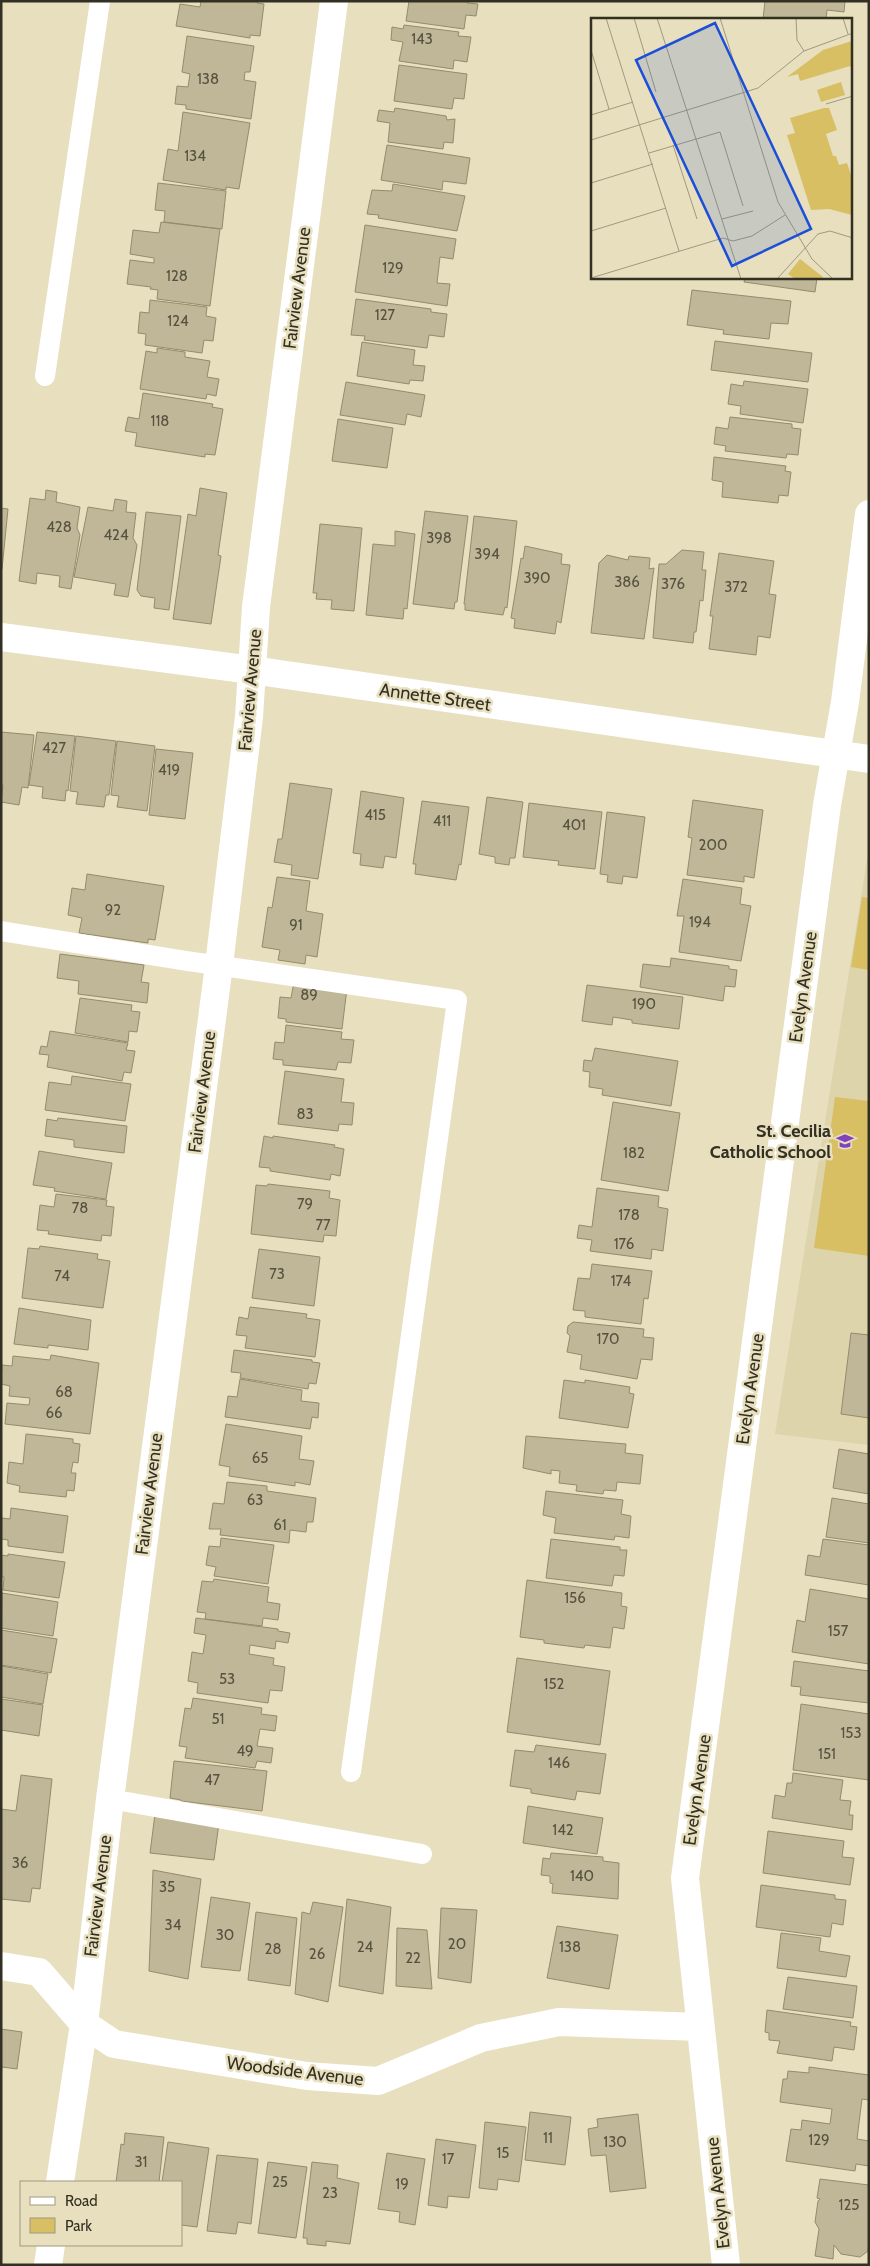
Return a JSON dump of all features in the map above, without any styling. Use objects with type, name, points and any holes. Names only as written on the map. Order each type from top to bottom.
[{"type":"street","name":"Fairview Avenue","points":[[60,2181],[84,2024],[110,1800],[218,965],[249,717],[256,607],[334,1]]},
{"type":"street","name":"Evelyn Avenue","points":[[726,2265],[685,1878],[835,754],[845,702],[869,514]]},
{"type":"street","name":"Annette Street","points":[[1,637],[252,670],[869,759]]},
{"type":"street","name":"Woodside Avenue","points":[[1,1966],[39,1972],[84,2024],[114,2044],[307,2076],[378,2081],[481,2038],[559,2022],[700,2027]]},
{"type":"street","points":[[48,2265],[50,2246]]},
{"type":"lane","points":[[45,376],[100,1]]},
{"type":"lane","points":[[1,931],[457,1000],[351,1772]]},
{"type":"lane","points":[[110,1800],[422,1854]]},
{"type":"shaded area","name":"St. Cecilia Catholic School","points":[[869,847],[869,1445],[775,1434]]},
{"type":"green space","points":[[862,897],[869,898],[869,970],[851,967]]},
{"type":"green space","points":[[835,1097],[869,1101],[869,1256],[814,1248]]},
{"type":"building","points":[[201,1],[258,1],[257,3],[264,4],[260,36],[250,35],[250,38],[176,26],[180,4],[200,7]]},
{"type":"building","points":[[409,1],[468,1],[467,3],[478,4],[476,16],[466,15],[464,29],[406,21]]},
{"type":"building","points":[[765,1],[845,1],[844,12],[827,10],[826,18],[763,18]]},
{"type":"building","points":[[404,25],[459,32],[458,36],[471,37],[467,62],[454,60],[453,69],[399,61],[403,42],[391,40],[392,27],[403,29]]},
{"type":"building","points":[[187,36],[254,46],[250,72],[245,72],[244,80],[256,82],[251,119],[186,109],[186,105],[175,104],[177,86],[188,87],[190,74],[182,72]]},
{"type":"building","points":[[399,65],[467,74],[464,99],[454,98],[452,109],[394,101]]},
{"type":"building","points":[[395,108],[446,116],[447,120],[455,119],[453,143],[444,142],[443,149],[388,142],[390,123],[377,121],[379,110],[394,112]]},
{"type":"building","points":[[183,112],[250,123],[239,189],[226,187],[226,190],[163,180],[168,149],[178,151]]},
{"type":"building","points":[[387,145],[470,158],[466,184],[443,181],[442,190],[381,180]]},
{"type":"building","points":[[158,183],[226,191],[222,229],[164,222],[165,211],[155,210]]},
{"type":"building","points":[[393,184],[465,196],[457,231],[378,218],[379,215],[367,214],[372,190],[392,191]]},
{"type":"building","points":[[161,222],[220,229],[210,306],[157,299],[158,290],[150,289],[151,287],[127,284],[130,260],[154,263],[154,258],[130,254],[133,230],[159,233]]},
{"type":"building","points":[[365,225],[456,239],[453,259],[440,257],[437,283],[450,284],[447,306],[355,292]]},
{"type":"building","points":[[745,279],[817,279],[815,292],[744,282]]},
{"type":"building","points":[[692,290],[791,301],[788,324],[771,323],[769,339],[723,334],[724,330],[687,325]]},
{"type":"building","points":[[356,299],[431,309],[431,312],[447,314],[444,337],[429,335],[427,348],[364,340],[365,336],[351,335]]},
{"type":"building","points":[[150,300],[207,307],[206,316],[216,318],[213,341],[204,340],[202,353],[145,345],[146,334],[138,333],[140,312],[149,313]]},
{"type":"building","points":[[715,341],[812,353],[808,382],[711,370]]},
{"type":"building","points":[[362,342],[415,350],[413,365],[425,366],[423,381],[410,380],[409,384],[357,376]]},
{"type":"building","points":[[157,348],[185,352],[185,357],[210,361],[207,377],[219,379],[216,396],[207,394],[206,399],[140,389],[146,351],[157,353]]},
{"type":"building","points":[[744,381],[808,389],[803,423],[740,414],[741,406],[728,404],[731,384],[743,386]]},
{"type":"building","points":[[346,382],[425,395],[421,417],[407,414],[405,425],[340,415]]},
{"type":"building","points":[[143,393],[213,404],[212,407],[223,409],[215,455],[205,454],[205,457],[135,446],[137,433],[125,431],[128,417],[139,419]]},
{"type":"building","points":[[730,417],[792,424],[792,428],[801,429],[798,455],[787,454],[786,458],[725,451],[726,446],[714,444],[716,427],[728,429]]},
{"type":"building","points":[[338,419],[393,428],[387,468],[332,461]]},
{"type":"building","points":[[714,457],[786,466],[785,471],[791,472],[788,496],[779,495],[778,503],[722,497],[723,482],[712,480]]},
{"type":"building","points":[[200,488],[227,493],[218,555],[221,556],[211,624],[173,619],[188,514],[196,516]]},
{"type":"building","points":[[46,490],[57,492],[56,502],[80,507],[77,528],[80,535],[71,589],[59,587],[60,576],[37,573],[36,584],[19,581],[30,498],[45,500]]},
{"type":"building","points":[[115,499],[127,501],[126,512],[136,513],[133,538],[137,545],[128,597],[114,595],[116,584],[74,577],[88,507],[113,511]]},
{"type":"building","points":[[1,508],[8,509],[2,569],[1,568]]},
{"type":"building","points":[[425,511],[468,516],[457,602],[455,602],[454,609],[413,604]]},
{"type":"building","points":[[146,512],[181,516],[169,610],[154,608],[155,598],[141,596],[137,590]]},
{"type":"building","points":[[474,516],[517,521],[507,608],[505,607],[503,615],[465,610],[464,604]]},
{"type":"building","points":[[320,524],[362,528],[354,611],[331,609],[332,600],[316,599],[317,593],[313,593]]},
{"type":"building","points":[[395,531],[415,534],[407,609],[404,608],[403,619],[366,615],[373,544],[395,546]]},
{"type":"building","points":[[525,546],[562,554],[561,564],[570,565],[561,623],[557,621],[555,634],[514,628],[515,619],[511,618],[521,558],[523,559]]},
{"type":"building","points":[[682,550],[704,552],[702,570],[706,570],[703,601],[700,600],[693,643],[653,638],[659,564],[666,564]]},
{"type":"building","points":[[719,553],[774,561],[769,594],[776,595],[770,638],[758,636],[756,655],[709,649],[713,616],[710,616]]},
{"type":"building","points":[[607,555],[628,560],[629,556],[650,558],[649,569],[654,568],[644,639],[591,633],[599,563]]},
{"type":"building","points":[[1,732],[34,735],[28,788],[22,787],[19,805],[1,802],[3,785],[1,785]]},
{"type":"building","points":[[37,732],[75,736],[65,801],[42,798],[43,787],[29,785]]},
{"type":"building","points":[[76,736],[116,741],[109,795],[106,795],[104,807],[76,804],[78,792],[70,791]]},
{"type":"building","points":[[117,741],[155,746],[147,811],[117,807],[119,796],[111,795]]},
{"type":"building","points":[[156,749],[193,753],[185,819],[149,815]]},
{"type":"building","points":[[290,783],[332,789],[318,879],[291,875],[292,865],[274,862],[278,839],[282,839]]},
{"type":"building","points":[[361,791],[404,798],[396,858],[385,856],[383,868],[360,865],[361,854],[353,853]]},
{"type":"building","points":[[487,797],[523,802],[515,858],[510,858],[509,865],[495,863],[495,857],[479,854]]},
{"type":"building","points":[[693,800],[763,810],[754,878],[744,876],[744,882],[687,875],[692,838],[688,837]]},
{"type":"building","points":[[422,801],[469,807],[461,865],[459,864],[456,880],[415,874],[416,864],[413,864]]},
{"type":"building","points":[[529,803],[602,812],[595,869],[558,865],[559,861],[523,857]]},
{"type":"building","points":[[607,812],[645,817],[637,878],[623,876],[622,884],[607,882],[608,875],[600,874]]},
{"type":"building","points":[[87,874],[164,886],[155,940],[148,939],[148,943],[79,933],[82,918],[68,915],[72,888],[85,890]]},
{"type":"building","points":[[277,877],[310,881],[306,911],[323,914],[317,957],[306,955],[305,964],[278,960],[280,950],[262,947],[268,907],[272,908]]},
{"type":"building","points":[[683,879],[742,888],[740,904],[751,906],[741,961],[679,952],[684,916],[677,916]]},
{"type":"building","points":[[60,954],[144,965],[141,982],[149,983],[147,1003],[78,994],[79,981],[57,978]]},
{"type":"building","points":[[671,958],[729,966],[729,969],[737,970],[735,987],[725,986],[723,1001],[640,987],[643,964],[670,967]]},
{"type":"building","points":[[294,982],[347,988],[342,1029],[286,1022],[286,1019],[278,1018],[280,997],[291,998]]},
{"type":"building","points":[[587,985],[683,997],[679,1029],[632,1023],[632,1020],[613,1017],[612,1025],[582,1021]]},
{"type":"building","points":[[80,998],[132,1005],[131,1011],[140,1012],[137,1032],[129,1031],[128,1042],[75,1033]]},
{"type":"building","points":[[286,1025],[342,1032],[341,1039],[354,1040],[351,1063],[338,1062],[336,1070],[283,1065],[283,1060],[273,1059],[275,1042],[284,1043]]},
{"type":"building","points":[[50,1031],[128,1043],[126,1050],[135,1051],[131,1073],[124,1072],[122,1081],[47,1067],[49,1055],[39,1054],[41,1046],[47,1047]]},
{"type":"building","points":[[595,1048],[678,1061],[671,1106],[602,1095],[603,1089],[589,1087],[590,1072],[583,1071],[584,1060],[592,1061]]},
{"type":"building","points":[[285,1071],[344,1079],[341,1102],[354,1103],[352,1125],[339,1124],[338,1131],[278,1124]]},
{"type":"building","points":[[72,1076],[131,1084],[125,1121],[45,1110],[49,1082],[71,1085]]},
{"type":"building","points":[[613,1102],[680,1113],[668,1191],[601,1180]]},
{"type":"building","points":[[58,1118],[127,1126],[124,1153],[74,1147],[74,1140],[45,1136],[47,1119],[57,1121]]},
{"type":"building","points":[[264,1136],[335,1145],[334,1147],[344,1149],[340,1176],[331,1174],[330,1180],[270,1171],[270,1168],[259,1167]]},
{"type":"building","points":[[39,1151],[112,1163],[106,1199],[54,1191],[55,1188],[33,1185]]},
{"type":"building","points":[[268,1184],[330,1191],[329,1198],[340,1200],[336,1236],[324,1235],[323,1242],[251,1234],[256,1185],[267,1186]]},
{"type":"building","points":[[597,1188],[659,1196],[658,1207],[668,1209],[663,1251],[652,1249],[651,1259],[590,1251],[592,1240],[577,1238],[579,1225],[592,1227]]},
{"type":"building","points":[[56,1194],[107,1200],[106,1206],[114,1207],[111,1236],[102,1235],[101,1241],[48,1234],[49,1231],[37,1230],[40,1205],[54,1207]]},
{"type":"building","points":[[40,1246],[98,1254],[97,1259],[110,1261],[103,1308],[22,1298],[28,1248],[39,1249]]},
{"type":"building","points":[[259,1249],[320,1257],[314,1306],[252,1298]]},
{"type":"building","points":[[592,1264],[652,1271],[648,1299],[644,1298],[641,1324],[585,1317],[585,1311],[573,1310],[578,1278],[590,1279]]},
{"type":"building","points":[[250,1307],[307,1314],[306,1318],[320,1320],[315,1357],[245,1348],[247,1336],[236,1335],[239,1317],[248,1319]]},
{"type":"building","points":[[19,1308],[91,1320],[88,1350],[48,1345],[48,1348],[14,1344]]},
{"type":"building","points":[[573,1322],[644,1329],[643,1337],[654,1338],[652,1360],[641,1359],[637,1379],[580,1369],[582,1355],[567,1352],[570,1336],[567,1333],[568,1326]]},
{"type":"building","points":[[851,1333],[869,1335],[869,1418],[841,1414]]},
{"type":"building","points":[[234,1350],[312,1360],[312,1362],[320,1363],[316,1384],[309,1383],[308,1389],[240,1378],[241,1373],[231,1372]]},
{"type":"building","points":[[51,1355],[99,1363],[90,1434],[5,1424],[7,1403],[29,1405],[30,1398],[9,1396],[10,1386],[1,1384],[2,1365],[12,1366],[13,1356],[50,1360]]},
{"type":"building","points":[[240,1379],[302,1390],[301,1401],[319,1403],[318,1418],[312,1417],[310,1429],[225,1417],[228,1396],[237,1397]]},
{"type":"building","points":[[564,1380],[585,1383],[585,1380],[630,1387],[629,1393],[634,1394],[628,1428],[559,1418]]},
{"type":"building","points":[[226,1424],[302,1436],[299,1459],[314,1461],[310,1485],[295,1482],[295,1486],[229,1476],[230,1467],[219,1465]]},
{"type":"building","points":[[26,1434],[73,1439],[73,1443],[80,1444],[78,1463],[73,1462],[71,1473],[76,1473],[74,1491],[67,1490],[66,1497],[19,1492],[20,1486],[7,1483],[9,1462],[23,1464]]},
{"type":"building","points":[[526,1436],[626,1444],[625,1453],[643,1455],[640,1484],[617,1482],[616,1491],[604,1490],[603,1494],[576,1491],[577,1485],[559,1483],[560,1471],[551,1470],[551,1474],[523,1468]]},
{"type":"building","points":[[839,1449],[869,1454],[869,1494],[833,1488]]},
{"type":"building","points":[[227,1482],[267,1486],[267,1491],[316,1498],[313,1522],[307,1522],[306,1532],[290,1530],[289,1543],[220,1535],[221,1529],[209,1529],[213,1503],[224,1504]]},
{"type":"building","points":[[546,1491],[623,1500],[621,1514],[631,1516],[629,1538],[615,1536],[614,1540],[554,1533],[556,1518],[543,1515]]},
{"type":"building","points":[[832,1498],[869,1504],[869,1543],[826,1537]]},
{"type":"building","points":[[11,1508],[68,1516],[63,1553],[8,1546],[8,1540],[1,1539],[1,1524],[2,1518],[10,1519]]},
{"type":"building","points":[[221,1538],[274,1545],[268,1584],[214,1576],[216,1567],[206,1565],[209,1546],[220,1547]]},
{"type":"building","points":[[551,1539],[620,1547],[620,1550],[627,1550],[624,1576],[614,1575],[612,1586],[546,1578]]},
{"type":"building","points":[[823,1539],[869,1545],[869,1585],[805,1575],[808,1555],[820,1557]]},
{"type":"building","points":[[8,1554],[65,1562],[59,1598],[3,1590],[4,1577],[1,1577],[1,1555],[8,1556]]},
{"type":"building","points":[[214,1579],[269,1587],[267,1602],[280,1604],[278,1620],[263,1618],[262,1626],[205,1619],[206,1613],[197,1612],[202,1581],[213,1582]]},
{"type":"building","points":[[527,1580],[622,1593],[621,1606],[627,1607],[624,1629],[613,1627],[610,1648],[585,1645],[584,1648],[544,1643],[544,1640],[520,1637]]},
{"type":"building","points":[[810,1589],[869,1599],[869,1664],[792,1652],[797,1620],[805,1622]]},
{"type":"building","points":[[2,1593],[58,1602],[53,1636],[1,1628]]},
{"type":"building","points":[[196,1618],[278,1629],[278,1631],[290,1633],[288,1643],[276,1641],[275,1649],[250,1645],[249,1654],[274,1658],[273,1665],[285,1667],[282,1691],[270,1690],[268,1703],[197,1693],[198,1683],[188,1681],[192,1652],[203,1654],[206,1635],[194,1633]]},
{"type":"building","points":[[1,1630],[57,1639],[51,1673],[1,1665]]},
{"type":"building","points":[[517,1658],[610,1671],[600,1745],[507,1732]]},
{"type":"building","points":[[794,1661],[869,1671],[869,1703],[800,1695],[801,1687],[791,1686]]},
{"type":"building","points":[[1,1666],[48,1674],[43,1704],[1,1697]]},
{"type":"building","points":[[193,1698],[262,1708],[261,1714],[277,1716],[275,1731],[260,1729],[257,1746],[273,1748],[271,1763],[257,1761],[255,1768],[185,1758],[187,1747],[179,1746],[185,1708],[191,1709]]},
{"type":"building","points":[[1,1699],[43,1705],[39,1736],[1,1730]]},
{"type":"building","points":[[801,1704],[869,1714],[869,1780],[793,1770]]},
{"type":"building","points":[[536,1745],[606,1754],[600,1794],[577,1791],[575,1800],[531,1793],[531,1789],[510,1786],[515,1750],[534,1752]]},
{"type":"building","points":[[174,1761],[267,1771],[262,1811],[170,1798]]},
{"type":"building","points":[[793,1773],[843,1780],[840,1800],[851,1801],[849,1815],[853,1815],[852,1830],[772,1818],[775,1795],[785,1797],[787,1783],[792,1783]]},
{"type":"building","points":[[21,1775],[52,1779],[40,1889],[32,1888],[30,1902],[1,1899],[1,1809],[16,1811]]},
{"type":"building","points":[[528,1806],[603,1818],[597,1854],[523,1843]]},
{"type":"building","points":[[155,1814],[219,1823],[214,1860],[150,1853]]},
{"type":"building","points":[[768,1831],[844,1841],[842,1857],[854,1858],[850,1885],[763,1873]]},
{"type":"building","points":[[551,1853],[603,1857],[603,1861],[619,1863],[618,1899],[552,1893],[553,1884],[550,1883],[550,1876],[541,1875],[543,1858],[550,1859]]},
{"type":"building","points":[[153,1870],[201,1879],[188,1979],[149,1971]]},
{"type":"building","points":[[761,1885],[835,1895],[835,1899],[846,1900],[843,1925],[832,1923],[830,1937],[756,1927]]},
{"type":"building","points":[[211,1897],[250,1903],[240,1971],[201,1967]]},
{"type":"building","points":[[347,1899],[391,1907],[383,1994],[339,1986]]},
{"type":"building","points":[[313,1902],[343,1907],[328,2002],[295,1994],[302,1912],[310,1914]]},
{"type":"building","points":[[441,1908],[477,1910],[471,1983],[438,1978]]},
{"type":"building","points":[[256,1912],[297,1918],[290,1986],[248,1980]]},
{"type":"building","points":[[557,1926],[618,1935],[609,1989],[547,1978]]},
{"type":"building","points":[[397,1928],[427,1930],[432,1989],[396,1986]]},
{"type":"building","points":[[781,1933],[821,1938],[819,1951],[850,1956],[846,1977],[777,1968]]},
{"type":"building","points":[[788,1977],[857,1986],[853,2018],[783,2009]]},
{"type":"building","points":[[767,2010],[851,2022],[850,2026],[857,2027],[854,2050],[834,2047],[832,2061],[777,2053],[780,2041],[769,2040],[769,2033],[765,2032]]},
{"type":"building","points":[[1,2029],[22,2032],[17,2069],[2,2067],[1,2075]]},
{"type":"building","points":[[809,2067],[869,2075],[869,2100],[862,2099],[857,2139],[869,2141],[869,2166],[856,2164],[855,2171],[786,2161],[791,2129],[801,2130],[802,2120],[830,2124],[832,2109],[780,2102],[783,2079],[787,2079],[788,2071],[809,2073]]},
{"type":"building","points":[[530,2112],[571,2117],[565,2165],[525,2160]]},
{"type":"building","points":[[638,2114],[646,2188],[610,2192],[606,2155],[591,2156],[588,2129],[598,2127],[597,2119]]},
{"type":"building","points":[[485,2122],[526,2127],[519,2182],[498,2179],[497,2190],[479,2188]]},
{"type":"building","points":[[125,2133],[164,2137],[159,2181],[116,2181],[121,2144],[124,2145]]},
{"type":"building","points":[[436,2139],[476,2145],[469,2198],[448,2196],[447,2208],[428,2205]]},
{"type":"building","points":[[168,2142],[209,2148],[197,2227],[182,2225],[182,2181],[162,2181]]},
{"type":"building","points":[[387,2153],[425,2159],[415,2225],[399,2222],[400,2212],[378,2209]]},
{"type":"building","points":[[217,2155],[258,2159],[251,2224],[238,2222],[236,2234],[207,2231]]},
{"type":"building","points":[[268,2162],[307,2167],[296,2238],[258,2233]]},
{"type":"building","points":[[312,2162],[338,2165],[337,2178],[359,2183],[350,2244],[326,2241],[326,2246],[307,2244],[307,2238],[303,2238]]},
{"type":"building","points":[[820,2179],[869,2185],[868,2251],[860,2257],[841,2254],[834,2245],[833,2259],[815,2256],[819,2229],[815,2222],[818,2201],[820,2199],[817,2198]]},
{"type":"place","name":"St. Cecilia Catholic School","points":[[845,1141]]}]
